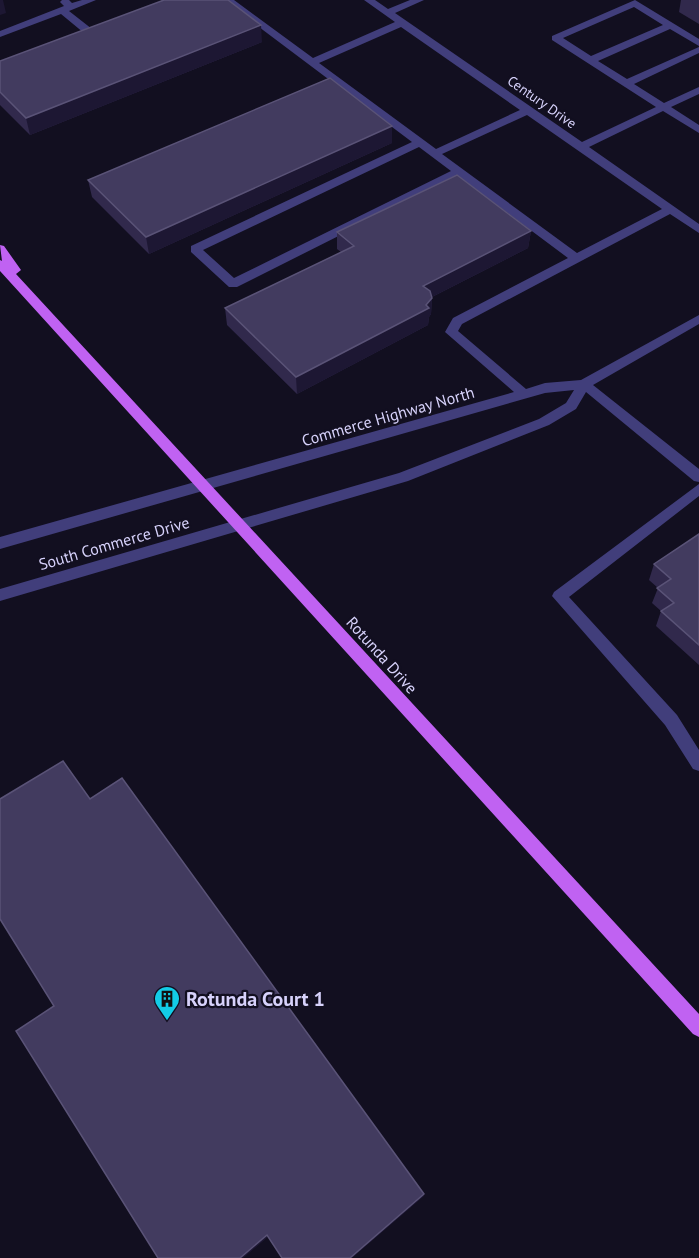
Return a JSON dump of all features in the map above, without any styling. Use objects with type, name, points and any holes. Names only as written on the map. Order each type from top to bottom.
[{"type":"main road","points":[[0,249],[38,305]]},
{"type":"main road","name":"Rotunda Drive","points":[[0,264],[699,1028]]},
{"type":"main road","name":"Rotunda Drive","points":[[0,275],[38,305]]},
{"type":"street","points":[[0,34],[66,6],[91,0]]},
{"type":"street","points":[[228,0],[576,258]]},
{"type":"street","name":"Century Drive","points":[[369,0],[699,229]]},
{"type":"street","points":[[387,13],[419,0]]},
{"type":"street","points":[[628,83],[699,50],[670,25],[635,3],[556,38],[699,130]]},
{"type":"street","points":[[66,6],[93,29],[77,35]]},
{"type":"street","points":[[312,62],[402,23]]},
{"type":"street","points":[[591,60],[670,25]]},
{"type":"street","points":[[581,147],[699,90]]},
{"type":"street","points":[[435,153],[528,110]]},
{"type":"street","points":[[420,142],[195,249],[233,284],[459,171]]},
{"type":"street","points":[[524,394],[451,332],[457,321],[670,208]]},
{"type":"street","name":"Commerce Highway North","points":[[203,486],[545,388],[584,384],[699,319]]},
{"type":"street","points":[[584,384],[699,477]]},
{"type":"street","name":"Commerce Highway North","points":[[238,525],[403,477],[544,422],[571,406],[584,384]]},
{"type":"street","name":"South Commerce Drive","points":[[0,543],[203,486]]},
{"type":"street","points":[[699,489],[559,596],[671,720],[699,764]]},
{"type":"street","name":"South Commerce Drive","points":[[0,595],[238,525]]},
{"type":"building","points":[[164,0],[228,0],[261,25],[26,118],[0,92],[0,61]]},
{"type":"building","points":[[330,78],[392,126],[146,237],[88,180]]},
{"type":"building","points":[[457,175],[531,231],[423,286],[430,291],[432,298],[426,305],[429,308],[296,377],[225,308],[354,246],[337,232]]},
{"type":"building","points":[[699,534],[699,645],[661,611],[674,603],[657,588],[671,579],[654,564]]},
{"type":"building","name":"Rotunda Court 1","points":[[63,761],[90,799],[122,778],[424,1194],[350,1258],[282,1258],[267,1235],[240,1258],[158,1258],[16,1031],[54,1006],[0,919],[0,799]]},
{"type":"place","name":"Rotunda Court 1","points":[[167,1022]]}]
